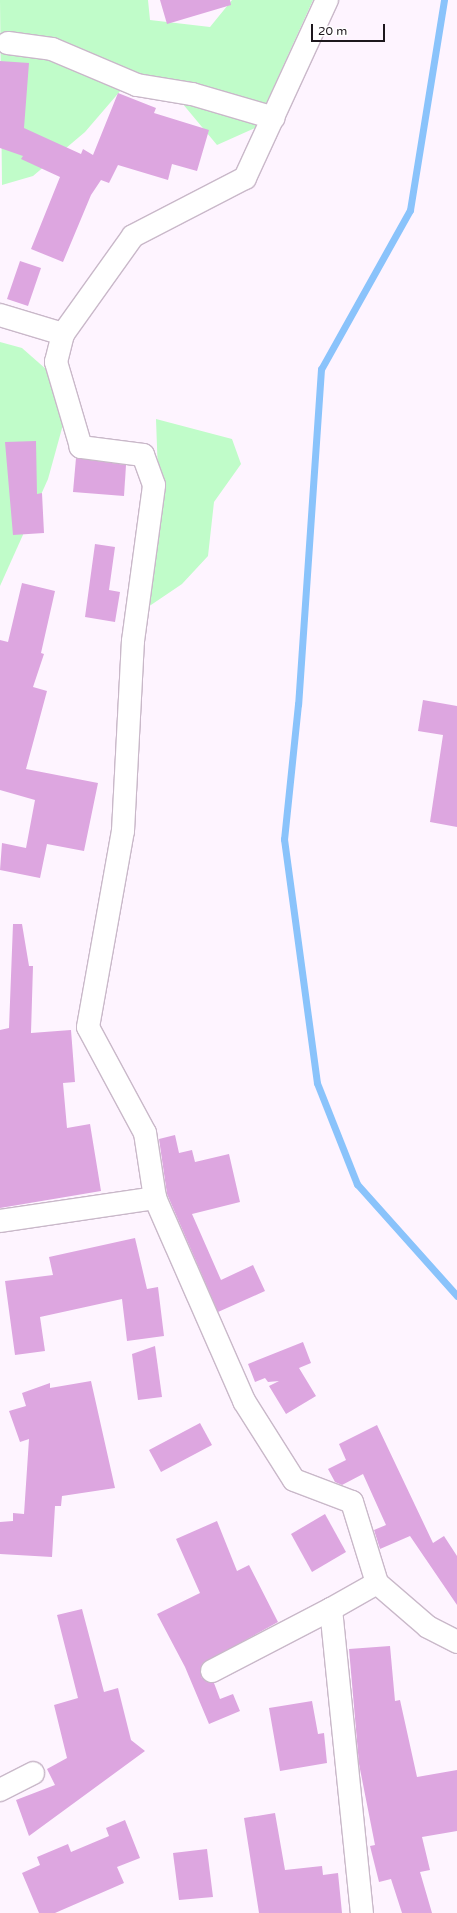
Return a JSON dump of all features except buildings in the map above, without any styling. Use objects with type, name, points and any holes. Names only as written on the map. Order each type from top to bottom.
[{"type":"street","points":[[327,0],[274,118],[245,178],[133,236],[63,334],[56,362],[81,447],[143,456],[154,485],[133,641],[123,831],[88,1027],[145,1133],[155,1198],[244,1401],[294,1480],[352,1502],[377,1583],[428,1627],[457,1642]]},
{"type":"street","points":[[8,43],[52,49],[137,85],[192,94],[274,118]]},
{"type":"street","points":[[0,315],[63,334]]},
{"type":"street","points":[[0,1221],[155,1198]]},
{"type":"street","points":[[212,1671],[331,1609],[377,1583]]},
{"type":"street","points":[[331,1609],[362,1913]]},
{"type":"street","points":[[0,1790],[33,1773]]},
{"type":"green space","points":[[0,0],[148,0],[150,20],[210,27],[232,0],[313,0],[255,128],[217,145],[172,91],[134,75],[85,132],[33,176],[2,185]]},
{"type":"green space","points":[[0,342],[22,348],[72,392],[48,479],[0,586]]},
{"type":"green space","points":[[156,419],[232,439],[241,464],[214,502],[208,556],[182,584],[148,607],[158,475]]},
{"type":"waterway","points":[[444,0],[410,210],[321,369],[298,704],[284,839],[317,1083],[357,1184],[457,1296]]}]
